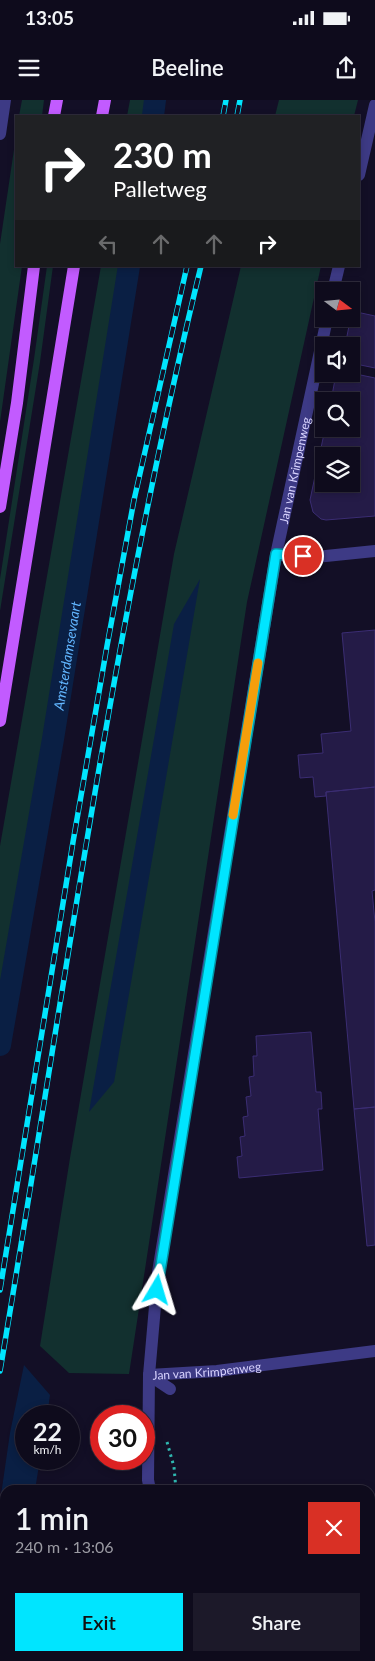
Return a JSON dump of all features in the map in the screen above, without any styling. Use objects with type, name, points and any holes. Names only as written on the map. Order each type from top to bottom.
[{"type":"main road","points":[[54,115],[57,100]]},
{"type":"main road","points":[[102,115],[104,100]]},
{"type":"main road","points":[[0,507],[17,403],[34,267]]},
{"type":"main road","points":[[0,721],[74,267]]},
{"type":"street","points":[[0,134],[6,100]]},
{"type":"street","points":[[360,172],[371,138],[375,105]]},
{"type":"street","points":[[335,282],[339,267]]},
{"type":"street","name":"Jan van Krimpenweg","points":[[325,328],[276,554],[158,1272],[149,1376],[217,1371],[375,1351]]},
{"type":"street","points":[[276,554],[316,556],[375,551]]},
{"type":"street","points":[[149,1376],[170,1389]]},
{"type":"street","points":[[149,1376],[149,1485]]},
{"type":"green space","points":[[22,100],[44,100],[42,115],[19,115]]},
{"type":"green space","points":[[130,100],[153,100],[151,115],[127,115]]},
{"type":"green space","points":[[279,100],[358,100],[354,115],[275,115]]},
{"type":"green space","points":[[15,143],[15,267],[22,267],[0,422],[0,244]]},
{"type":"green space","points":[[47,267],[53,267],[40,362],[0,611],[0,579]]},
{"type":"green space","points":[[101,267],[126,267],[0,1026],[0,846]]},
{"type":"green space","points":[[241,267],[321,267],[317,282],[315,282],[315,293],[247,602],[129,1374],[69,1373],[40,1346],[70,1158],[174,554]]},
{"type":"water","points":[[200,579],[114,1082],[89,1112],[174,624]]},
{"type":"water","points":[[24,1365],[50,1395],[49,1405],[16,1405]]},
{"type":"water","points":[[15,1409],[15,1470],[38,1470],[36,1485],[2,1485]]},
{"type":"building","points":[[360,313],[375,316],[375,368],[360,365],[360,337],[347,337],[349,328],[360,328]]},
{"type":"building","points":[[360,375],[375,378],[375,516],[326,520],[321,519],[313,512],[310,500],[315,476],[315,492],[360,492],[360,447],[321,447],[323,437],[360,437],[360,392],[333,392],[335,382],[360,382]]},
{"type":"building","points":[[375,630],[375,787],[326,792],[326,796],[315,797],[313,777],[300,778],[298,755],[323,753],[321,734],[351,731],[342,633]]},
{"type":"building","points":[[375,787],[375,890],[372,891],[375,922],[375,1107],[354,1109],[326,792]]},
{"type":"building","points":[[311,1032],[316,1092],[321,1092],[322,1109],[318,1109],[323,1170],[239,1178],[237,1157],[242,1156],[240,1137],[245,1136],[243,1117],[248,1116],[246,1097],[251,1096],[249,1077],[254,1076],[253,1056],[257,1056],[256,1036]]},
{"type":"building","points":[[375,1107],[375,1245],[367,1246],[354,1109]]},
{"type":"waterway","name":"Amsterdamsevaart","points":[[153,115],[155,100]]},
{"type":"waterway","name":"Amsterdamsevaart","points":[[0,1045],[53,739],[129,267]]},
{"type":"railway","points":[[223,115],[226,100]]},
{"type":"railway","points":[[237,115],[240,100]]},
{"type":"railway","points":[[0,1290],[107,646],[134,500],[187,267]]},
{"type":"railway","points":[[0,1371],[115,678],[169,403],[201,267]]},
{"type":"slow traffic","points":[[233,815],[258,663]]},
{"type":"route","points":[[157,1290],[158,1272],[276,554],[303,556]]}]
